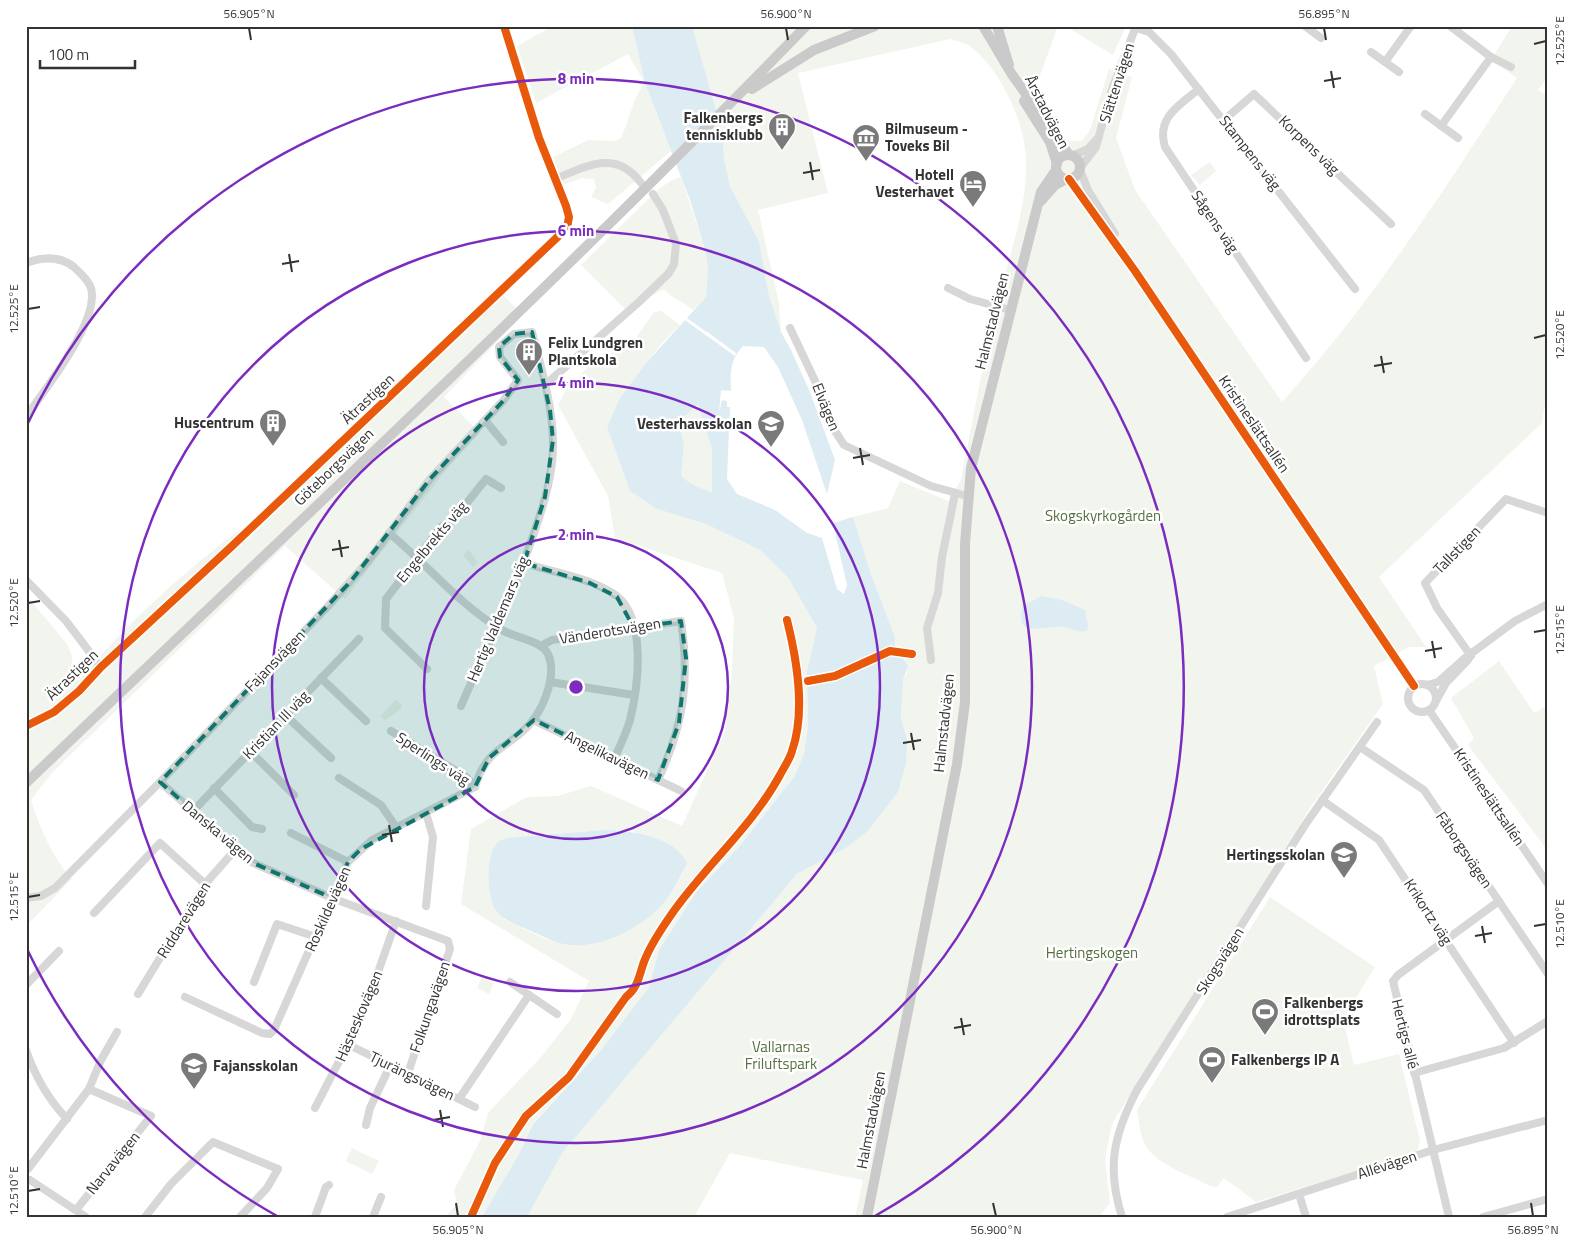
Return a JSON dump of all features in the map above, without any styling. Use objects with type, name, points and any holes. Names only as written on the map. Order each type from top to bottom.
[{"type":"main road","points":[[777,56],[793,34],[796,26]]},
{"type":"main road","points":[[728,107],[806,26]]},
{"type":"main road","points":[[728,107],[795,60],[835,40],[875,26]]},
{"type":"main road","name":"Årstadvägen","points":[[982,26],[1011,73],[1071,156]]},
{"type":"main road","points":[[997,26],[1011,73]]},
{"type":"main road","name":"Årstadvägen","points":[[1011,73],[1024,101],[1050,142],[1056,167]]},
{"type":"main road","name":"Göteborgsvägen","points":[[26,783],[728,107]]},
{"type":"main road","points":[[1071,156],[1078,161],[1080,169],[1076,176],[1067,179],[1061,177],[1056,167],[1061,158],[1071,156]]},
{"type":"main road","name":"Halmstadvägen","points":[[867,1217],[957,764],[965,702],[967,496],[973,459],[1010,310],[1039,204],[1045,184],[1056,167]]},
{"type":"main road","name":"Halmstadvägen","points":[[1039,204],[1055,185],[1067,179]]},
{"type":"main road","points":[[26,789],[79,739],[79,732]]},
{"type":"main road","points":[[26,774],[42,759],[54,756]]},
{"type":"street","name":"Ätrastigen","points":[[26,726],[54,712],[79,691],[101,667],[231,547],[564,231],[569,217],[538,138],[504,26]]},
{"type":"street","points":[[1306,26],[1321,38]]},
{"type":"street","points":[[1385,62],[1411,26]]},
{"type":"street","points":[[1450,26],[1461,29],[1491,57],[1511,68]]},
{"type":"street","name":"Stampens väg","points":[[1136,27],[1149,32],[1159,40],[1224,120],[1355,289]]},
{"type":"street","name":"Slättenvägen","points":[[1080,169],[1092,155],[1110,92],[1136,27]]},
{"type":"street","points":[[1371,52],[1400,72]]},
{"type":"street","points":[[1441,126],[1491,57]]},
{"type":"street","name":"Sågens väg","points":[[1199,89],[1166,118],[1163,129],[1165,148],[1306,358]]},
{"type":"street","name":"Korpens väg","points":[[1224,120],[1254,94],[1391,224]]},
{"type":"street","points":[[1425,114],[1458,138]]},
{"type":"street","name":"Slättenvägen","points":[[1071,156],[1088,149],[1097,139]]},
{"type":"street","points":[[555,179],[592,164],[616,163],[631,170],[641,183]]},
{"type":"street","name":"Kristineslättsallén","points":[[1080,169],[1088,190],[1135,270]]},
{"type":"street","name":"Kristineslättsallén","points":[[1067,179],[1135,270],[1414,686]]},
{"type":"street","points":[[545,386],[640,301],[669,272],[674,264],[676,244],[663,210],[653,194]]},
{"type":"street","points":[[26,263],[43,258],[68,263],[88,282],[92,298],[91,308],[77,340],[26,416]]},
{"type":"street","points":[[948,288],[970,299],[1010,310]]},
{"type":"street","name":"Elvägen","points":[[790,328],[816,383],[835,431],[844,445],[902,474],[955,494],[967,496]]},
{"type":"street","name":"Hertig Valdemars väg","points":[[460,706],[496,626],[510,600],[545,497],[552,453],[550,410],[532,332]]},
{"type":"street","name":"Fajansvägen","points":[[26,898],[41,896],[55,888],[160,782],[330,604],[389,533],[430,479],[503,401],[518,380],[500,357],[499,348],[514,334],[532,332]]},
{"type":"street","points":[[485,420],[503,442]]},
{"type":"street","name":"Engelbrekts väg","points":[[427,669],[386,628],[386,599],[442,527],[454,519],[486,479],[501,488]]},
{"type":"street","points":[[931,660],[927,628],[938,593],[942,557],[955,494]]},
{"type":"street","name":"Tallstigen","points":[[1470,656],[1437,608],[1425,583],[1506,499],[1548,513]]},
{"type":"street","points":[[389,533],[418,557],[466,604],[496,626],[541,646],[550,659],[550,682],[541,708],[533,720],[489,758],[483,766],[475,787]]},
{"type":"street","points":[[524,562],[590,583],[617,597],[626,607],[634,628],[638,667],[626,733],[614,759]]},
{"type":"street","points":[[26,580],[66,621],[101,667]]},
{"type":"street","points":[[1470,656],[1467,663],[1446,684],[1429,710],[1419,711],[1411,705],[1409,695],[1414,686],[1438,682],[1470,656],[1515,621],[1548,604]]},
{"type":"street","name":"Vänderotsvägen","points":[[541,646],[552,640],[681,620],[686,658],[685,683],[675,739],[658,780]]},
{"type":"street","name":"Kristian III väg","points":[[193,811],[359,639]]},
{"type":"street","points":[[321,678],[366,721]]},
{"type":"street","points":[[550,682],[634,695]]},
{"type":"street","points":[[1427,685],[1434,691],[1436,701]]},
{"type":"street","name":"Kristineslättsallén","points":[[1429,710],[1548,884]]},
{"type":"street","points":[[285,715],[331,758]]},
{"type":"street","name":"Angelikavägen","points":[[533,720],[681,791]]},
{"type":"street","name":"Skogsvägen","points":[[1122,1217],[1116,1198],[1113,1166],[1117,1133],[1125,1113],[1137,1090],[1322,800],[1377,722]]},
{"type":"street","name":"Sperlings väg","points":[[391,731],[459,773],[475,787]]},
{"type":"street","name":"Fåborgsvägen","points":[[1360,747],[1424,790],[1548,974]]},
{"type":"street","points":[[250,751],[294,795]]},
{"type":"street","points":[[339,778],[381,805],[396,827]]},
{"type":"street","name":"Danska vägen","points":[[160,782],[235,850],[266,870],[332,898],[448,941]]},
{"type":"street","name":"Roskildevägen","points":[[185,997],[262,1033],[270,1034],[274,1030],[348,862],[372,840],[475,787]]},
{"type":"street","points":[[214,788],[252,827],[262,829]]},
{"type":"street","name":"Krikortz väg","points":[[1322,800],[1379,840],[1514,1042]]},
{"type":"street","points":[[426,813],[433,837],[426,906]]},
{"type":"street","points":[[291,833],[348,862]]},
{"type":"street","points":[[94,913],[160,843],[205,884]]},
{"type":"street","name":"Riddarevägen","points":[[138,994],[205,884],[235,850]]},
{"type":"street","name":"Hertigs allé","points":[[1449,1217],[1393,981],[1398,975],[1499,901]]},
{"type":"street","name":"Hästeskovägen","points":[[315,1108],[349,1045],[363,1014],[396,921]]},
{"type":"street","points":[[254,982],[276,924],[316,937]]},
{"type":"street","name":"Folkungavägen","points":[[408,1073],[450,948],[448,941]]},
{"type":"street","points":[[26,985],[59,951]]},
{"type":"street","points":[[510,982],[557,1014]]},
{"type":"street","points":[[459,1099],[530,995]]},
{"type":"street","points":[[1414,1073],[1482,1056],[1514,1042],[1548,1021]]},
{"type":"street","points":[[86,1217],[28,1182],[31,1176],[27,1169],[89,1089],[100,1062],[117,1032]]},
{"type":"street","name":"Tjurängsvägen","points":[[349,1045],[475,1107]]},
{"type":"street","points":[[26,1050],[34,1071],[58,1109],[67,1119]]},
{"type":"street","points":[[366,1124],[370,1108],[390,1066]]},
{"type":"street","name":"Narvavägen","points":[[76,1210],[151,1116],[89,1089]]},
{"type":"street","name":"Allévägen","points":[[1227,1217],[1433,1150],[1548,1120]]},
{"type":"street","points":[[145,1217],[171,1184],[213,1142],[278,1169],[267,1188],[240,1217]]},
{"type":"street","points":[[314,1217],[326,1186],[329,1185]]},
{"type":"street","points":[[1298,1194],[1306,1217]]},
{"type":"street","points":[[374,1217],[381,1197]]},
{"type":"street","points":[[1483,1217],[1548,1199]]},
{"type":"highlighted area","points":[[532,332],[550,410],[553,440],[545,497],[524,563],[590,583],[617,597],[634,628],[681,621],[686,658],[679,723],[658,780],[534,720],[489,758],[475,787],[361,849],[348,862],[332,898],[251,862],[160,782],[351,581],[430,479],[503,401],[518,380],[500,357],[499,347],[514,334]]},
{"type":"green space","points":[[553,26],[632,26],[645,83],[628,54],[536,103],[517,46]]},
{"type":"green space","points":[[692,26],[1058,26],[1032,97],[1059,133],[1069,141],[1082,141],[1090,130],[1109,69],[1132,77],[1116,138],[1135,190],[1282,402],[1377,286],[1517,78],[1491,60],[1512,26],[1548,26],[1548,77],[1538,90],[1548,96],[1548,397],[1546,397],[1542,423],[1379,577],[1426,647],[1409,647],[1374,666],[1383,704],[1310,808],[1112,1124],[1105,1160],[1110,1203],[1099,1217],[855,1217],[863,1180],[730,1153],[694,1217],[527,1217],[563,1152],[797,874],[846,848],[868,831],[898,792],[904,730],[901,718],[903,680],[907,673],[905,660],[895,646],[895,637],[871,574],[853,517],[888,508],[900,481],[948,501],[961,480],[990,333],[1024,198],[1026,179],[1025,145],[1016,114],[992,69],[982,57],[964,43],[950,39],[798,73],[828,193],[758,210],[779,303],[781,332],[769,296],[759,241],[730,186],[724,158],[723,134]]},
{"type":"green space","points":[[1065,26],[1126,26],[1113,55]]},
{"type":"green space","points":[[645,83],[671,151],[608,204],[591,197],[596,188],[594,179],[581,178],[563,185],[553,157],[588,140],[614,141],[621,138],[638,94]]},
{"type":"green space","points":[[1210,162],[1216,171],[1200,185],[1191,175]]},
{"type":"green space","points":[[681,177],[705,249],[708,267],[706,297],[693,310],[664,289],[626,310],[581,265],[659,189],[672,180]]},
{"type":"green space","points":[[502,294],[523,315],[444,397],[480,433],[447,469],[345,599],[285,546],[52,773],[31,800],[47,842],[58,861],[72,879],[26,926],[26,595],[67,644],[72,656],[72,675],[79,681],[118,637],[161,595],[206,556],[252,521]]},
{"type":"green space","points":[[661,311],[680,325],[661,344],[620,398],[607,427],[630,491],[657,509],[706,524],[760,550],[789,579],[817,628],[807,671],[808,726],[804,754],[794,777],[739,847],[697,891],[659,950],[649,987],[602,1049],[533,1123],[519,1154],[482,1217],[445,1217],[457,1204],[454,1190],[480,1141],[488,1113],[542,1056],[571,1019],[589,981],[461,904],[471,829],[527,797],[558,796],[591,786],[682,826],[725,731],[732,670],[734,618],[722,573],[615,538],[608,496],[558,405],[566,390],[591,364],[634,341],[654,312]],"holes":[[[602,830],[633,831],[687,864],[668,897],[641,922],[605,940],[592,944],[568,945],[552,941],[504,919],[495,845],[507,838]]]},
{"type":"green space","points":[[698,403],[712,449],[713,492],[691,484],[681,475],[684,444],[678,422]]},
{"type":"green space","points":[[469,550],[478,563],[473,567],[463,555]]},
{"type":"green space","points":[[1499,661],[1534,713],[1548,705],[1548,851],[1468,745],[1474,738],[1451,698]]},
{"type":"green space","points":[[396,700],[402,705],[401,709],[385,720],[380,716]]},
{"type":"green space","name":"Falkenbergs idrottsplats","points":[[1270,897],[1375,967],[1343,1019],[1354,1065],[1399,1054],[1420,1141],[1417,1152],[1256,1202],[1224,1178],[1217,1187],[1210,1186],[1160,1160],[1145,1144],[1140,1130],[1137,1110]]},
{"type":"green space","points":[[482,977],[494,983],[489,994],[477,988]]},
{"type":"green space","points":[[352,1148],[379,1161],[372,1174],[346,1161]]},
{"type":"shaded area","points":[[632,26],[692,26],[723,134],[724,158],[730,186],[759,241],[769,296],[781,332],[810,392],[835,460],[827,494],[802,420],[778,367],[764,347],[743,346],[733,361],[731,391],[721,390],[719,413],[722,400],[727,401],[727,407],[730,407],[727,479],[737,494],[775,510],[807,533],[822,538],[837,589],[844,594],[847,585],[833,523],[853,517],[871,574],[895,637],[895,646],[908,666],[903,680],[901,718],[907,740],[906,763],[898,792],[868,831],[846,848],[797,874],[563,1152],[527,1217],[482,1217],[519,1154],[533,1124],[602,1049],[649,987],[659,950],[697,891],[739,847],[794,777],[804,754],[808,726],[807,671],[817,628],[789,579],[760,550],[706,524],[657,509],[630,491],[607,427],[620,398],[647,362],[706,297],[708,267],[705,249],[690,200],[645,83]],"holes":[[[698,404],[712,449],[712,492],[691,484],[681,475],[684,444],[678,422]]]},
{"type":"shaded area","points":[[1041,596],[1062,600],[1085,610],[1087,631],[1077,631],[1063,627],[1035,629],[1025,627],[1021,621],[1022,607]]},
{"type":"shaded area","points":[[602,830],[638,833],[663,841],[682,854],[687,864],[665,901],[642,922],[619,935],[594,944],[569,945],[555,942],[512,923],[498,913],[492,903],[489,886],[490,859],[496,844],[507,838]]},
{"type":"pier","points":[[684,316],[705,331],[704,333],[706,331],[736,353],[735,356],[682,318]]},
{"type":"cycle path","points":[[26,726],[54,712],[79,691],[101,667],[231,547],[567,228],[569,217],[566,206],[539,138],[504,26]]},
{"type":"cycle path","points":[[1069,179],[1135,271],[1414,686]]},
{"type":"cycle path","points":[[471,1217],[495,1163],[526,1116],[569,1077],[626,997],[631,993],[639,978],[648,952],[671,915],[756,812],[788,760],[796,736],[799,719],[799,686],[787,620]]},
{"type":"cycle path","points":[[808,681],[835,676],[890,651],[912,654]]},
{"type":"place","name":"Falkenbergs tennisklubb","points":[[782,151]]},
{"type":"place","name":"Bilmuseum - Toveks Bil","points":[[866,162]]},
{"type":"place","name":"Hotell Vesterhavet","points":[[973,208]]},
{"type":"place","name":"Felix Lundgren Plantskola","points":[[529,376]]},
{"type":"place","name":"Huscentrum","points":[[273,447]]},
{"type":"place","name":"Vesterhavsskolan","points":[[771,448]]},
{"type":"place","name":"Hertingsskolan","points":[[1344,879]]},
{"type":"place","name":"Falkenbergs idrottsplats","points":[[1265,1036]]},
{"type":"place","name":"Falkenbergs IP A","points":[[1212,1084]]},
{"type":"place","name":"Fajansskolan","points":[[194,1090]]},
{"type":"park label","name":"Skogskyrkogården","points":[[1103,516]]},
{"type":"park label","name":"Hertingskogen","points":[[1092,953]]},
{"type":"park label","name":"Vallarnas Friluftspark","points":[[781,1056]]}]
